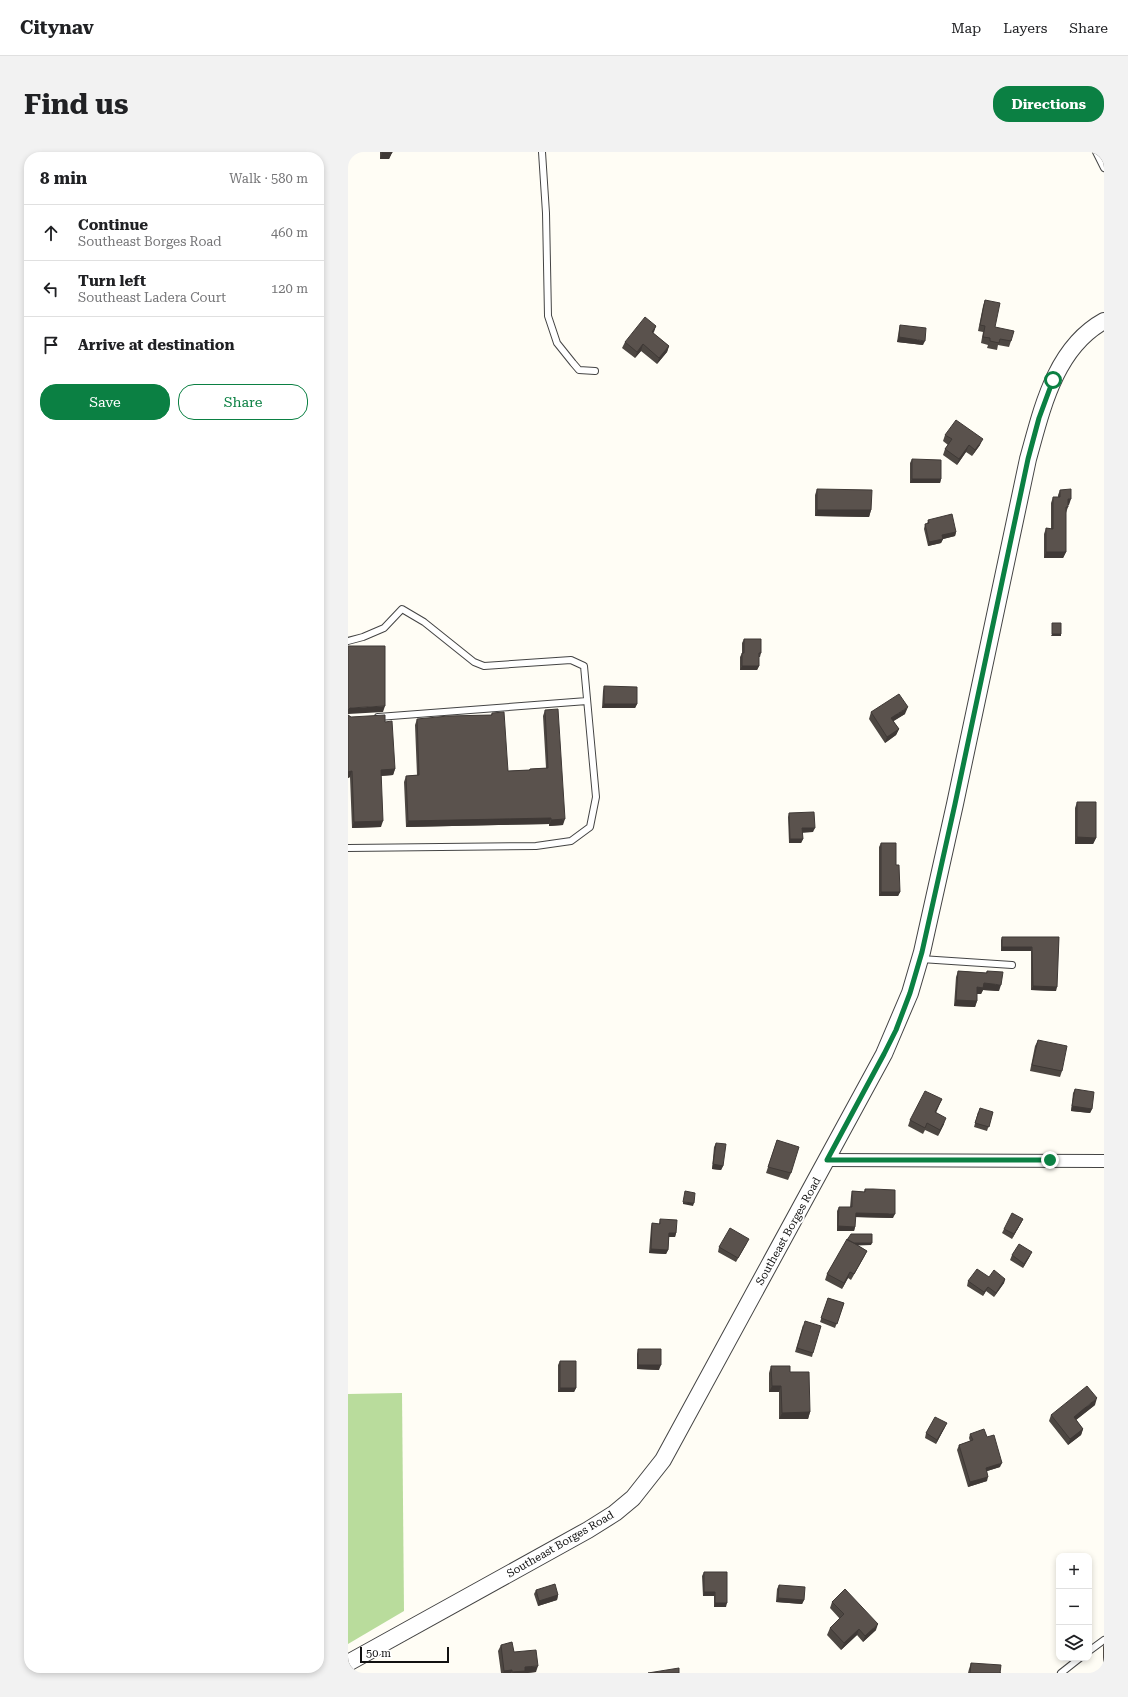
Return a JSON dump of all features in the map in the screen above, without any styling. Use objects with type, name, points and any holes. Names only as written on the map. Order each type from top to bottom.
[{"type":"street","name":"Southeast Borges Road","points":[[348,1663],[588,1530],[615,1513],[638,1493],[663,1460],[890,1042],[910,993],[920,959],[955,804],[1028,459],[1039,418],[1048,392],[1068,354],[1084,337],[1104,321]]},
{"type":"street","points":[[827,1160],[1104,1161]]},
{"type":"lane","points":[[542,152],[546,212],[548,316],[557,343],[572,363],[579,370],[595,371]]},
{"type":"lane","points":[[1096,152],[1104,168]]},
{"type":"lane","points":[[348,640],[363,637],[384,628],[402,609],[424,622],[474,662],[484,666],[571,660],[584,666],[596,797],[590,827],[571,841],[536,846],[348,848]]},
{"type":"lane","points":[[371,717],[587,701]]},
{"type":"lane","points":[[920,959],[1012,965]]},
{"type":"lane","points":[[1092,1649],[1104,1640]]},
{"type":"lane","points":[[1061,1673],[1076,1661]]},
{"type":"green space","points":[[402,1393],[404,1611],[348,1644],[348,1394]]},
{"type":"building","points":[[985,300],[1000,303],[995,327],[1014,331],[1011,341],[1000,339],[999,343],[990,341],[990,338],[983,337],[985,326],[980,325]]},
{"type":"building","points":[[645,317],[656,326],[652,332],[669,346],[659,358],[643,344],[637,352],[625,342]]},
{"type":"building","points":[[900,325],[926,328],[925,341],[899,337]]},
{"type":"building","points":[[956,420],[983,439],[975,450],[969,445],[959,459],[945,449],[952,439],[945,435]]},
{"type":"building","points":[[912,459],[941,460],[941,479],[912,479]]},
{"type":"building","points":[[817,489],[872,490],[871,510],[817,510]]},
{"type":"building","points":[[1071,489],[1071,499],[1068,499],[1068,507],[1066,507],[1066,552],[1046,552],[1046,528],[1053,529],[1053,497],[1060,497],[1060,490]]},
{"type":"building","points":[[952,514],[956,532],[942,535],[943,539],[929,542],[925,524],[929,523],[928,520]]},
{"type":"building","points":[[1052,623],[1061,623],[1061,634],[1052,634]]},
{"type":"building","points":[[744,639],[761,639],[759,666],[742,666]]},
{"type":"building","points":[[348,646],[385,646],[385,706],[350,708],[348,710]]},
{"type":"building","points":[[604,686],[637,687],[637,704],[604,704]]},
{"type":"building","points":[[899,694],[908,707],[891,718],[899,729],[887,737],[871,712]]},
{"type":"building","points":[[558,709],[565,819],[408,821],[406,776],[419,775],[417,719],[448,716],[492,715],[492,713],[504,712],[508,771],[530,770],[548,768],[545,710]]},
{"type":"building","points":[[348,715],[351,717],[385,715],[385,722],[392,721],[395,769],[381,770],[383,821],[354,822],[352,771],[348,772]]},
{"type":"building","points":[[1077,802],[1096,802],[1096,838],[1077,837]]},
{"type":"building","points":[[814,812],[815,828],[802,828],[803,839],[790,839],[789,813]]},
{"type":"building","points":[[881,843],[896,843],[896,865],[899,865],[900,892],[881,892]]},
{"type":"building","points":[[1002,937],[1059,937],[1057,987],[1033,986],[1032,947],[1002,947]]},
{"type":"building","points":[[958,971],[987,973],[987,971],[1003,972],[1001,985],[984,983],[983,988],[977,987],[977,1001],[956,1000]]},
{"type":"building","points":[[1038,1040],[1067,1046],[1062,1071],[1032,1065]]},
{"type":"building","points":[[1075,1089],[1094,1092],[1092,1109],[1072,1106]]},
{"type":"building","points":[[925,1091],[942,1099],[935,1112],[946,1118],[940,1130],[927,1123],[925,1128],[910,1120]]},
{"type":"building","points":[[980,1108],[993,1112],[989,1127],[975,1123]]},
{"type":"building","points":[[777,1140],[799,1147],[791,1173],[768,1167]]},
{"type":"building","points":[[716,1143],[726,1144],[723,1166],[713,1164]]},
{"type":"building","points":[[865,1189],[895,1190],[895,1214],[856,1213],[855,1227],[838,1226],[839,1207],[852,1207],[852,1191],[865,1192]]},
{"type":"building","points":[[685,1191],[695,1193],[694,1203],[683,1202]]},
{"type":"building","points":[[1012,1213],[1023,1219],[1014,1234],[1004,1229]]},
{"type":"building","points":[[660,1219],[677,1220],[676,1233],[669,1233],[668,1250],[651,1249],[652,1223],[660,1224]]},
{"type":"building","points":[[730,1228],[749,1239],[738,1258],[719,1247]]},
{"type":"building","points":[[851,1234],[872,1234],[872,1243],[854,1243],[847,1240]]},
{"type":"building","points":[[847,1239],[867,1251],[854,1274],[850,1272],[844,1283],[827,1274]]},
{"type":"building","points":[[1019,1244],[1032,1252],[1024,1264],[1012,1255]]},
{"type":"building","points":[[977,1269],[989,1277],[994,1270],[1005,1279],[996,1293],[988,1287],[984,1292],[968,1281]]},
{"type":"building","points":[[828,1298],[844,1303],[837,1324],[821,1318]]},
{"type":"building","points":[[805,1321],[821,1326],[813,1353],[797,1348]]},
{"type":"building","points":[[638,1349],[661,1349],[661,1365],[638,1365]]},
{"type":"building","points":[[560,1361],[576,1361],[576,1388],[560,1388]]},
{"type":"building","points":[[771,1366],[790,1366],[790,1372],[809,1372],[810,1412],[782,1413],[781,1386],[772,1386]]},
{"type":"building","points":[[1087,1386],[1097,1398],[1074,1417],[1083,1429],[1070,1439],[1051,1415]]},
{"type":"building","points":[[935,1417],[947,1423],[937,1440],[926,1433]]},
{"type":"building","points":[[984,1429],[987,1437],[994,1435],[1002,1463],[986,1468],[988,1477],[970,1482],[959,1445],[973,1440],[970,1434]]},
{"type":"building","points":[[704,1572],[727,1572],[727,1603],[715,1603],[715,1592],[704,1592]]},
{"type":"building","points":[[555,1584],[558,1595],[539,1601],[536,1590]]},
{"type":"building","points":[[779,1585],[805,1587],[804,1600],[778,1598]]},
{"type":"building","points":[[845,1589],[878,1624],[865,1636],[859,1629],[844,1643],[830,1628],[844,1614],[832,1602]]},
{"type":"building","points":[[512,1642],[514,1652],[536,1650],[538,1666],[525,1667],[525,1671],[504,1671],[501,1645]]},
{"type":"building","points":[[971,1663],[1001,1665],[1000,1673],[970,1673]]},
{"type":"building","points":[[679,1668],[679,1673],[648,1673]]},
{"type":"route","points":[[1050,1160],[827,1160],[896,1030],[910,993],[922,952],[955,804],[972,717],[993,629],[1028,459],[1039,418],[1053,380]]}]
